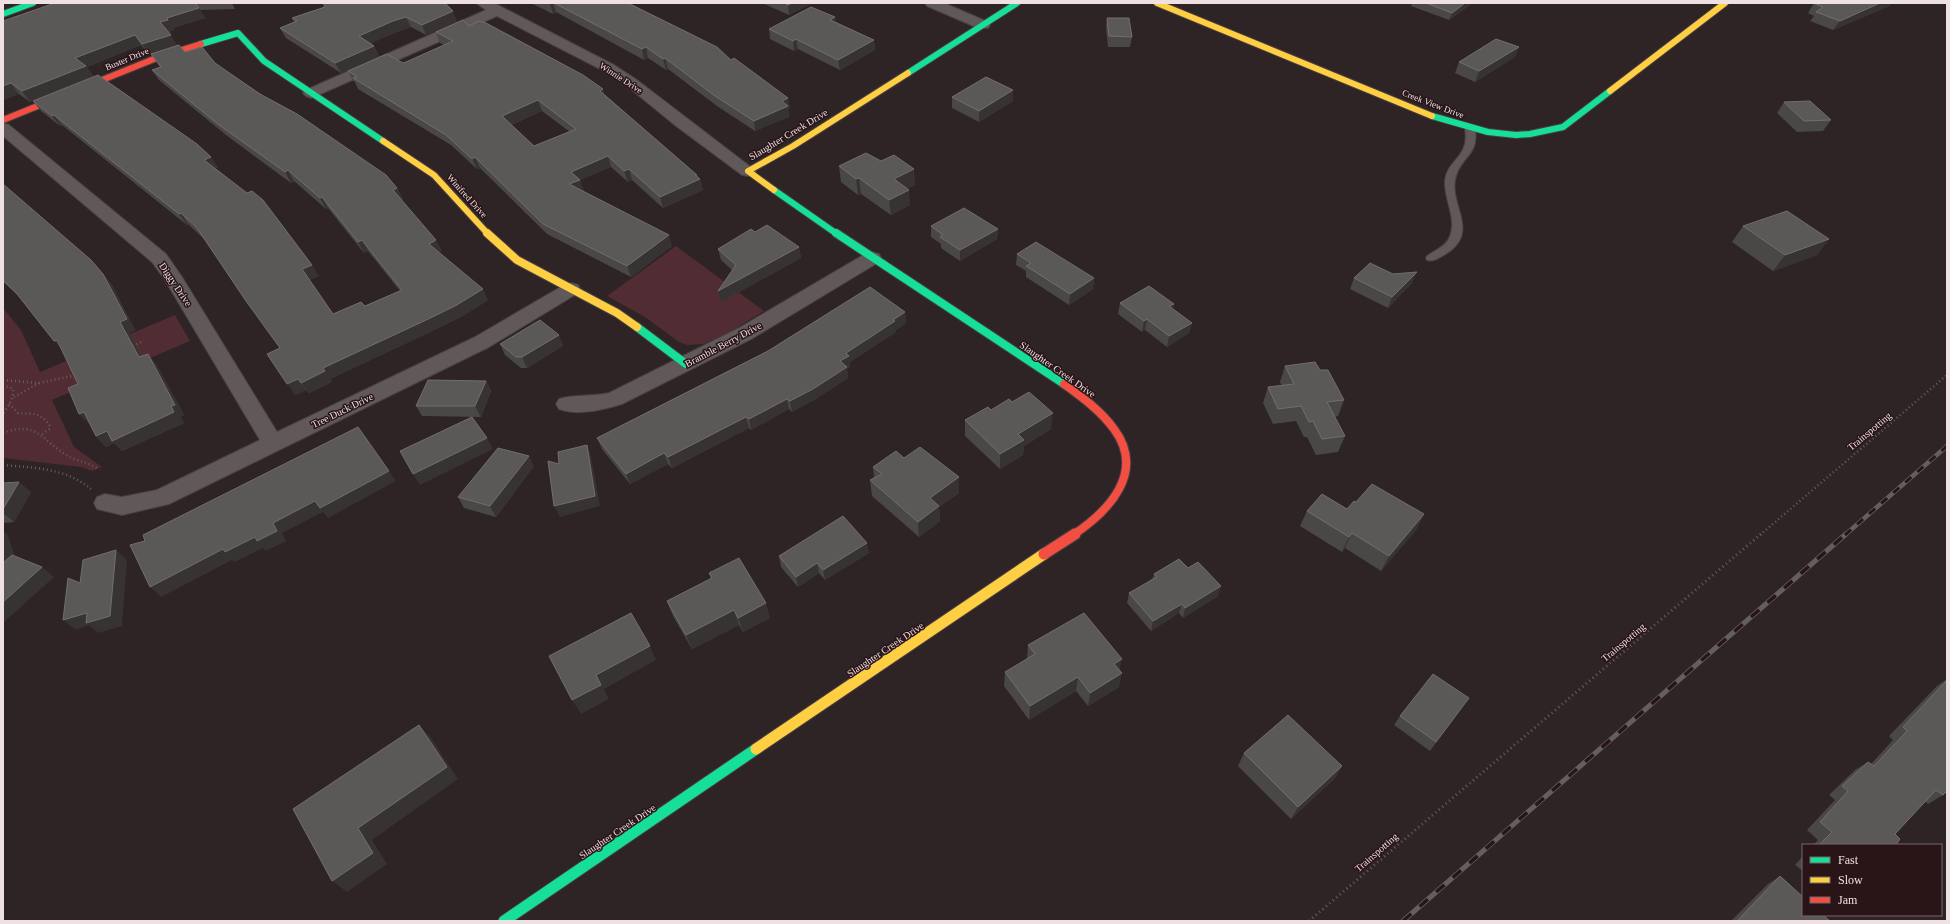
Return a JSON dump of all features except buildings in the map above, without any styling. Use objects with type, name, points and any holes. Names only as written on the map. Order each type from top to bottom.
[{"type":"street","points":[[3,14],[33,3]]},
{"type":"street","name":"Winnie Drive","points":[[483,3],[609,68],[632,83],[682,123],[748,171]]},
{"type":"street","points":[[932,3],[983,25]]},
{"type":"street","name":"Slaughter Creek Drive","points":[[504,921],[1092,521],[1108,505],[1124,480],[1127,466],[1122,440],[1109,422],[1095,408],[1056,378],[872,258],[817,221],[748,171],[793,146],[1017,3]]},
{"type":"street","name":"Creek View Drive","points":[[1157,3],[1442,120],[1482,132],[1516,136],[1541,133],[1563,127],[1724,3]]},
{"type":"street","points":[[311,93],[496,11]]},
{"type":"street","name":"Winifred Drive","points":[[238,33],[264,61],[434,175],[498,244],[517,260],[617,313],[637,326],[686,364]]},
{"type":"street","name":"Buster Drive","points":[[3,120],[158,57],[238,33]]},
{"type":"street","name":"Diggy Drive","points":[[3,128],[159,258],[173,277],[273,444]]},
{"type":"street","name":"Bramble Berry Drive","points":[[566,404],[582,405],[615,399],[746,333],[872,258]]},
{"type":"street","name":"Tree Duck Drive","points":[[105,503],[122,506],[161,498],[482,342],[571,289]]},
{"type":"lane","points":[[1431,258],[1450,245],[1455,239],[1458,226],[1450,181],[1454,171],[1471,146],[1470,128]]},
{"type":"path","points":[[130,347],[144,340]]},
{"type":"path","points":[[3,382],[39,383],[80,374]]},
{"type":"path","name":"Trainspotting","points":[[1309,921],[1442,805],[1670,613],[1947,375]]},
{"type":"path","points":[[3,382],[13,389],[13,397],[3,414]]},
{"type":"path","points":[[13,397],[39,383]]},
{"type":"path","points":[[9,404],[14,411],[18,413],[36,413],[42,414],[45,417],[50,426],[49,429],[40,436]]},
{"type":"path","points":[[3,433],[18,428],[24,428],[40,436],[68,456],[90,464],[99,470]]},
{"type":"path","points":[[3,465],[47,469],[70,474],[78,479]]},
{"type":"shaded area","points":[[676,246],[764,311],[728,333],[704,344],[687,345],[679,342],[645,317],[607,296]]},
{"type":"shaded area","points":[[3,308],[21,330],[40,372],[175,315],[190,341],[52,400],[74,447],[102,467],[92,471],[81,467],[3,458]]},
{"type":"railway","points":[[1845,535],[1947,446]]},
{"type":"railway","points":[[1403,921],[1846,534]]},
{"type":"traffic: fast","points":[[3,14],[33,3]]},
{"type":"traffic: fast","points":[[908,73],[1017,3]]},
{"type":"traffic: fast","points":[[201,44],[238,33],[264,61],[383,141]]},
{"type":"traffic: fast","points":[[1432,116],[1488,132],[1516,135],[1530,134],[1563,127],[1610,91]]},
{"type":"traffic: fast","points":[[774,190],[870,256],[1064,384]]},
{"type":"traffic: fast","points":[[637,327],[686,364]]},
{"type":"traffic: fast","points":[[504,921],[756,749]]},
{"type":"traffic: slow","points":[[1157,3],[1432,116]]},
{"type":"traffic: slow","points":[[1610,91],[1725,3]]},
{"type":"traffic: slow","points":[[774,190],[748,171],[793,146],[908,73]]},
{"type":"traffic: slow","points":[[383,141],[434,175],[498,244],[517,260],[617,313],[637,327]]},
{"type":"traffic: slow","points":[[756,749],[1044,554]]},
{"type":"traffic: jam","points":[[3,120],[159,57],[201,44]]},
{"type":"traffic: jam","points":[[1044,554],[1087,525],[1112,500],[1124,481],[1127,463],[1124,446],[1115,429],[1101,414],[1064,384]]}]
